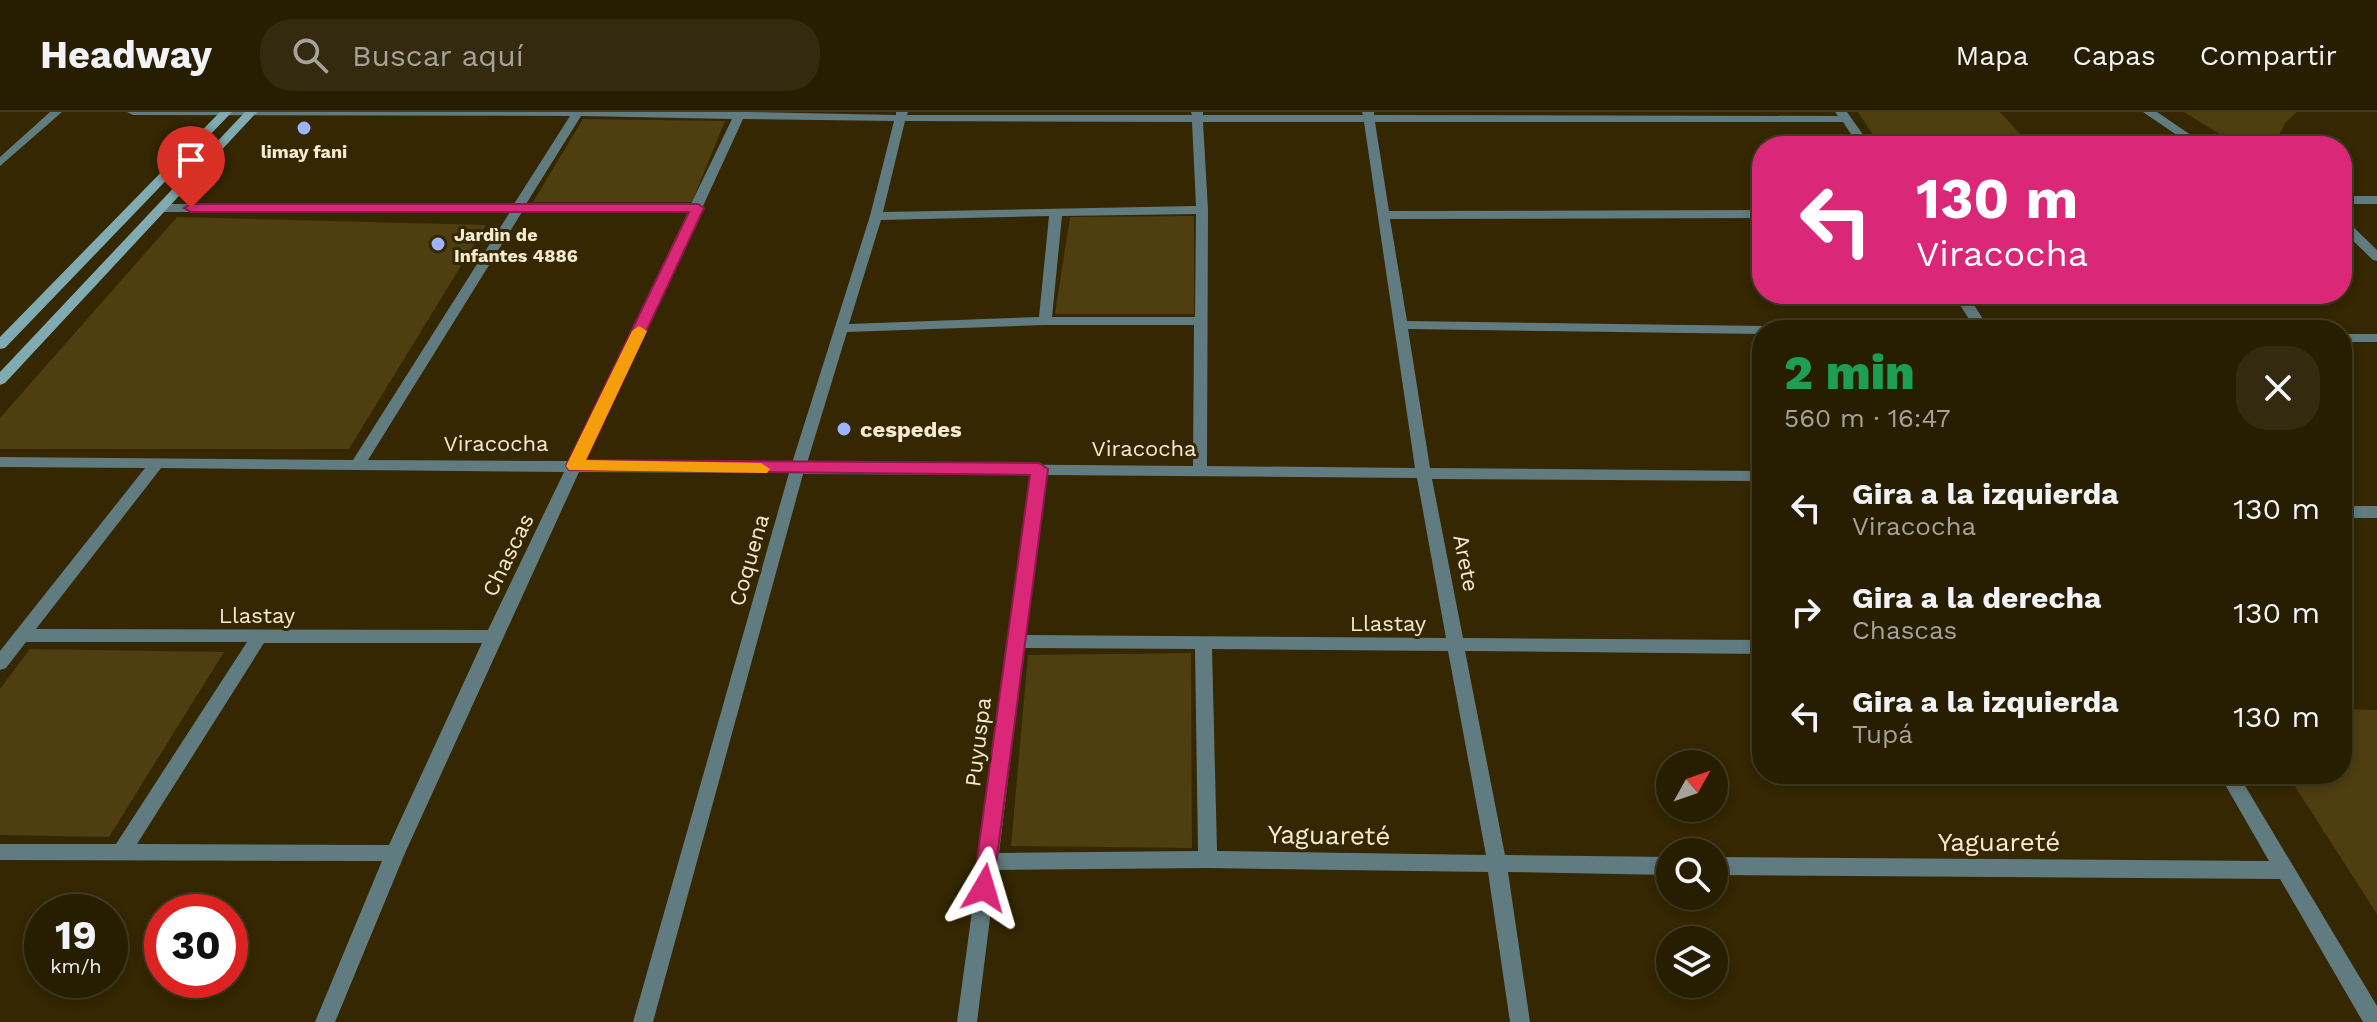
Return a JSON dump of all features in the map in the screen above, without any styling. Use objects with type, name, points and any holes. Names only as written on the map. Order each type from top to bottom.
[{"type":"street","points":[[0,163],[56,112]]},
{"type":"street","points":[[133,112],[1843,115],[1858,136]]},
{"type":"street","points":[[358,464],[578,112]]},
{"type":"street","points":[[2149,112],[2186,136]]},
{"type":"street","points":[[0,345],[225,113]]},
{"type":"street","points":[[0,380],[250,113]]},
{"type":"street","name":"Chascas","points":[[325,1022],[395,853],[493,637],[698,208],[740,113]]},
{"type":"street","name":"Coquena","points":[[643,1022],[797,470],[876,216],[901,115]]},
{"type":"street","points":[[1197,115],[1202,210],[1200,470]]},
{"type":"street","name":"Arete","points":[[1368,115],[1423,472],[1497,864],[1520,1022]]},
{"type":"street","points":[[2352,200],[2377,200]]},
{"type":"street","points":[[161,208],[698,208]]},
{"type":"street","points":[[876,216],[1202,210]]},
{"type":"street","points":[[1045,321],[1056,212]]},
{"type":"street","points":[[1384,215],[1752,214]]},
{"type":"street","points":[[2352,233],[2377,257]]},
{"type":"street","points":[[842,328],[1045,321],[1201,321]]},
{"type":"street","points":[[1400,325],[1752,330]]},
{"type":"street","points":[[2352,338],[2377,338]]},
{"type":"street","name":"Viracocha","points":[[0,462],[1752,476]]},
{"type":"street","points":[[0,663],[157,463]]},
{"type":"street","name":"Puyuspa","points":[[967,1022],[1039,469]]},
{"type":"street","points":[[2352,512],[2377,512]]},
{"type":"street","name":"Llastay","points":[[21,635],[493,637]]},
{"type":"street","points":[[122,851],[259,637]]},
{"type":"street","name":"Llastay","points":[[1015,641],[1752,647]]},
{"type":"street","points":[[1203,644],[1208,859]]},
{"type":"street","points":[[2234,784],[2375,1022]]},
{"type":"street","points":[[0,852],[395,853]]},
{"type":"street","name":"Yaguareté","points":[[988,862],[1208,859],[1656,866]]},
{"type":"street","name":"Yaguareté","points":[[1728,866],[2284,870]]},
{"type":"shaded area","points":[[1858,112],[2000,112],[2022,136],[1874,136]]},
{"type":"shaded area","points":[[2184,112],[2297,112],[2286,122],[2278,136],[2223,136]]},
{"type":"shaded area","points":[[583,119],[725,121],[692,202],[533,202]]},
{"type":"shaded area","points":[[1194,216],[1194,314],[1055,314],[1070,217]]},
{"type":"shaded area","points":[[177,217],[486,225],[349,449],[0,449],[0,418]]},
{"type":"shaded area","points":[[30,649],[224,652],[109,837],[0,835],[0,689]]},
{"type":"shaded area","points":[[1191,653],[1192,848],[1011,846],[1028,655]]},
{"type":"shaded area","points":[[2352,709],[2377,710],[2377,914],[2293,784],[2352,784]]},
{"type":"slow traffic","points":[[639,331],[575,466],[761,469]]},
{"type":"place","name":"limay fani","points":[[304,128]]},
{"type":"place","name":"Jardìn de Infantes 4886","points":[[438,244]]},
{"type":"place","name":"cespedes","points":[[844,429]]},
{"type":"route","points":[[191,208],[698,208],[575,466],[797,470],[1039,469],[984,888]]}]
